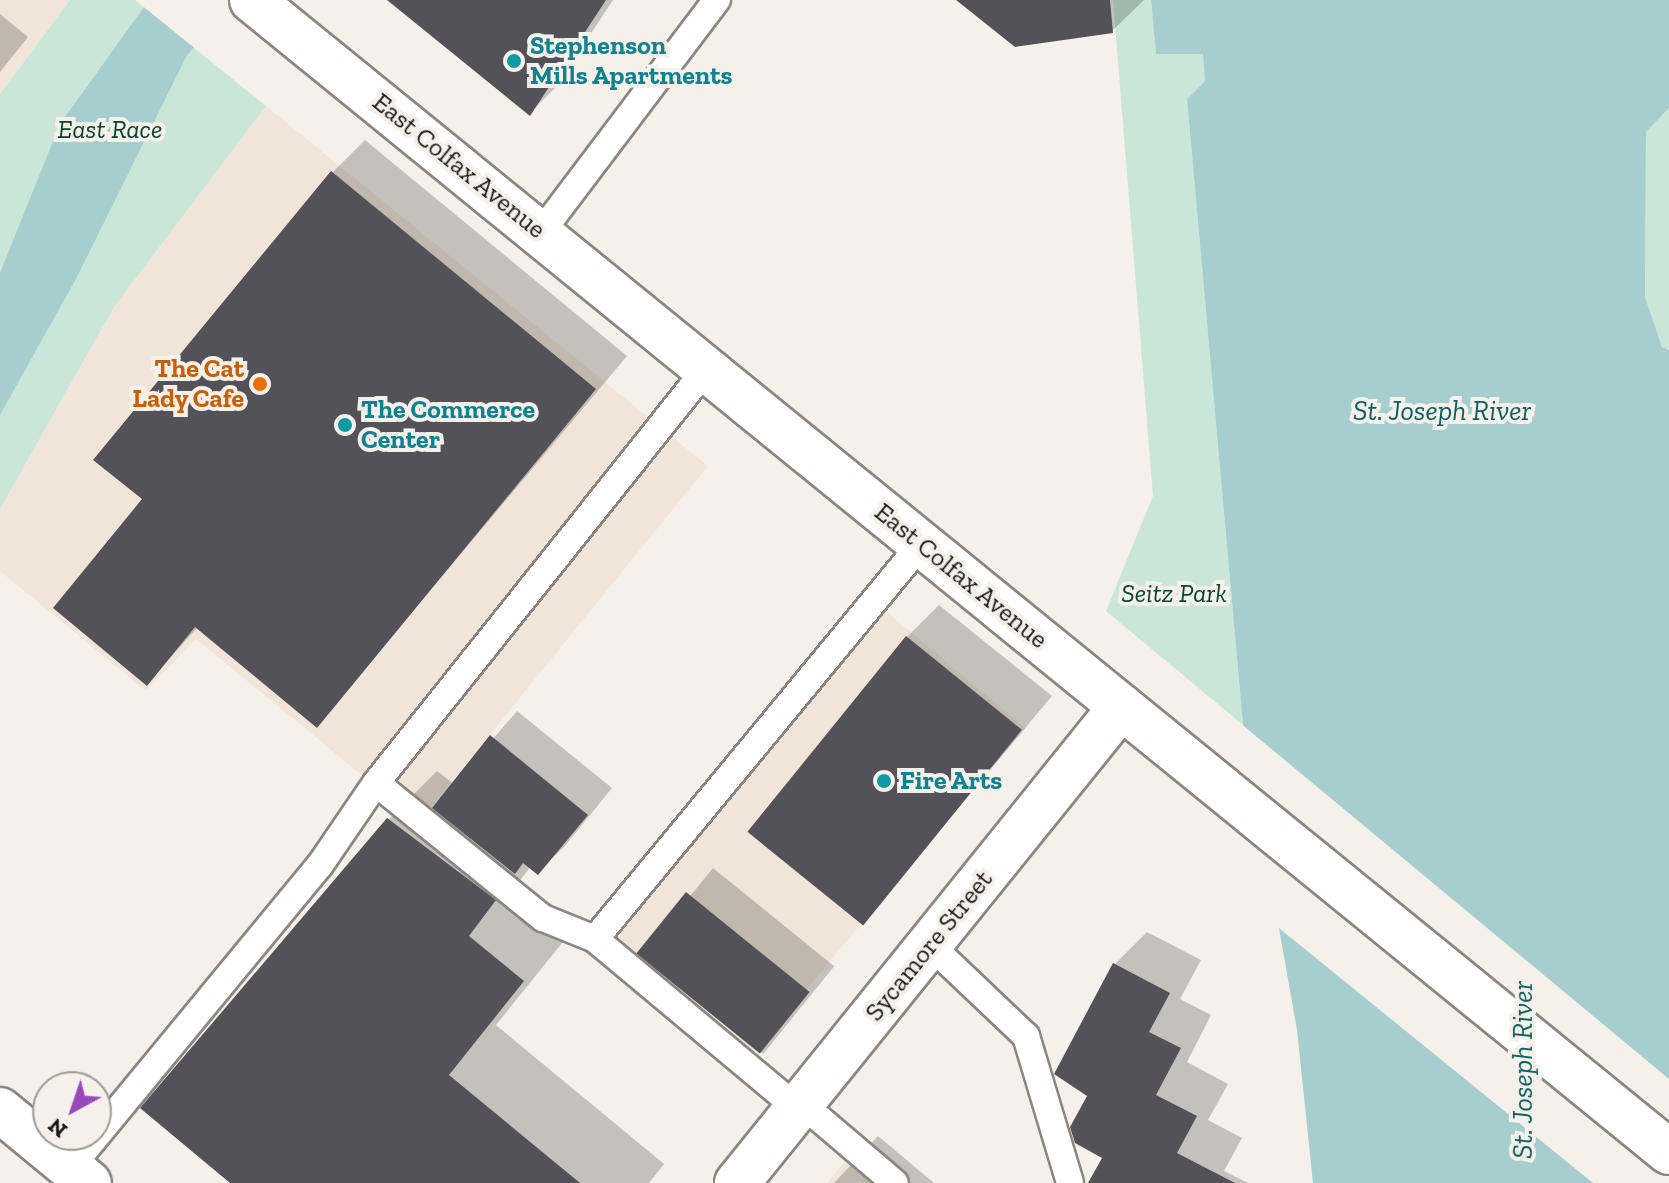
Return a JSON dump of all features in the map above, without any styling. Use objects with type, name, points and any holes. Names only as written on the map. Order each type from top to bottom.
[{"type":"main road","name":"East Colfax Avenue","points":[[252,0],[542,231],[1669,1152]]},
{"type":"main road","name":"Sycamore Street","points":[[737,1183],[1121,707]]},
{"type":"main road","points":[[0,1110],[79,1175]]},
{"type":"lane","points":[[542,231],[717,0]]},
{"type":"lane","points":[[79,1175],[320,865],[376,783],[707,368]]},
{"type":"lane","points":[[595,939],[922,543]]},
{"type":"lane","points":[[376,783],[543,918],[595,939],[895,1183]]},
{"type":"lane","points":[[930,945],[1026,1036],[1070,1183]]},
{"type":"shaded area","points":[[0,0],[70,0],[0,94]]},
{"type":"shaded area","points":[[266,106],[708,466],[419,822],[196,639],[146,691],[0,571],[0,509],[114,307]]},
{"type":"shaded area","points":[[882,608],[1025,728],[748,1059],[604,939]]},
{"type":"shaded area","points":[[845,1161],[872,1183],[827,1183]]},
{"type":"green space","name":"East Race","points":[[70,0],[135,0],[266,106],[114,307],[0,509],[0,94]]},
{"type":"green space","name":"Seitz Park","points":[[1113,0],[1151,0],[1156,54],[1203,53],[1205,81],[1187,99],[1243,725],[1106,611],[1153,496]]},
{"type":"green space","points":[[1669,108],[1669,350],[1662,347],[1645,297],[1646,132]]},
{"type":"water","name":"East Race","points":[[149,0],[232,0],[186,57],[77,277],[0,415],[0,273],[60,124]]},
{"type":"water","name":"St. Joseph River","points":[[1151,0],[1669,0],[1669,108],[1646,132],[1645,297],[1662,347],[1669,350],[1669,1183],[1313,1183],[1297,1030],[1243,725],[1187,99],[1205,81],[1203,54],[1156,54]]},
{"type":"pier","points":[[144,0],[236,0],[197,50],[140,4]]},
{"type":"pier","points":[[1239,722],[1669,1079],[1669,1183],[1593,1183],[1274,924]]},
{"type":"building","name":"Stephenson Mills Apartments","points":[[387,0],[606,0],[530,116]]},
{"type":"building","points":[[956,0],[1110,0],[1113,33],[1015,47]]},
{"type":"building","name":"The Commerce Center","points":[[331,171],[596,389],[317,728],[195,627],[147,686],[53,608],[142,499],[93,460]]},
{"type":"building","name":"Fire Arts","points":[[906,636],[1022,730],[863,926],[747,832]]},
{"type":"building","points":[[490,735],[588,815],[538,875],[523,863],[515,874],[432,808]]},
{"type":"building","points":[[387,818],[496,900],[469,936],[524,981],[449,1075],[580,1183],[230,1183],[140,1108]]},
{"type":"building","points":[[686,892],[810,992],[760,1053],[636,953]]},
{"type":"building","points":[[1113,963],[1170,993],[1149,1032],[1181,1048],[1156,1095],[1197,1116],[1177,1153],[1235,1183],[1088,1183],[1102,1158],[1075,1143],[1070,1127],[1087,1096],[1054,1074]]},
{"type":"place","name":"Stephenson Mills Apartments","points":[[514,61]]},
{"type":"place","name":"The Cat Lady Cafe","points":[[260,384]]},
{"type":"place","name":"The Commerce Center","points":[[345,425]]},
{"type":"place","name":"Fire Arts","points":[[884,781]]}]
